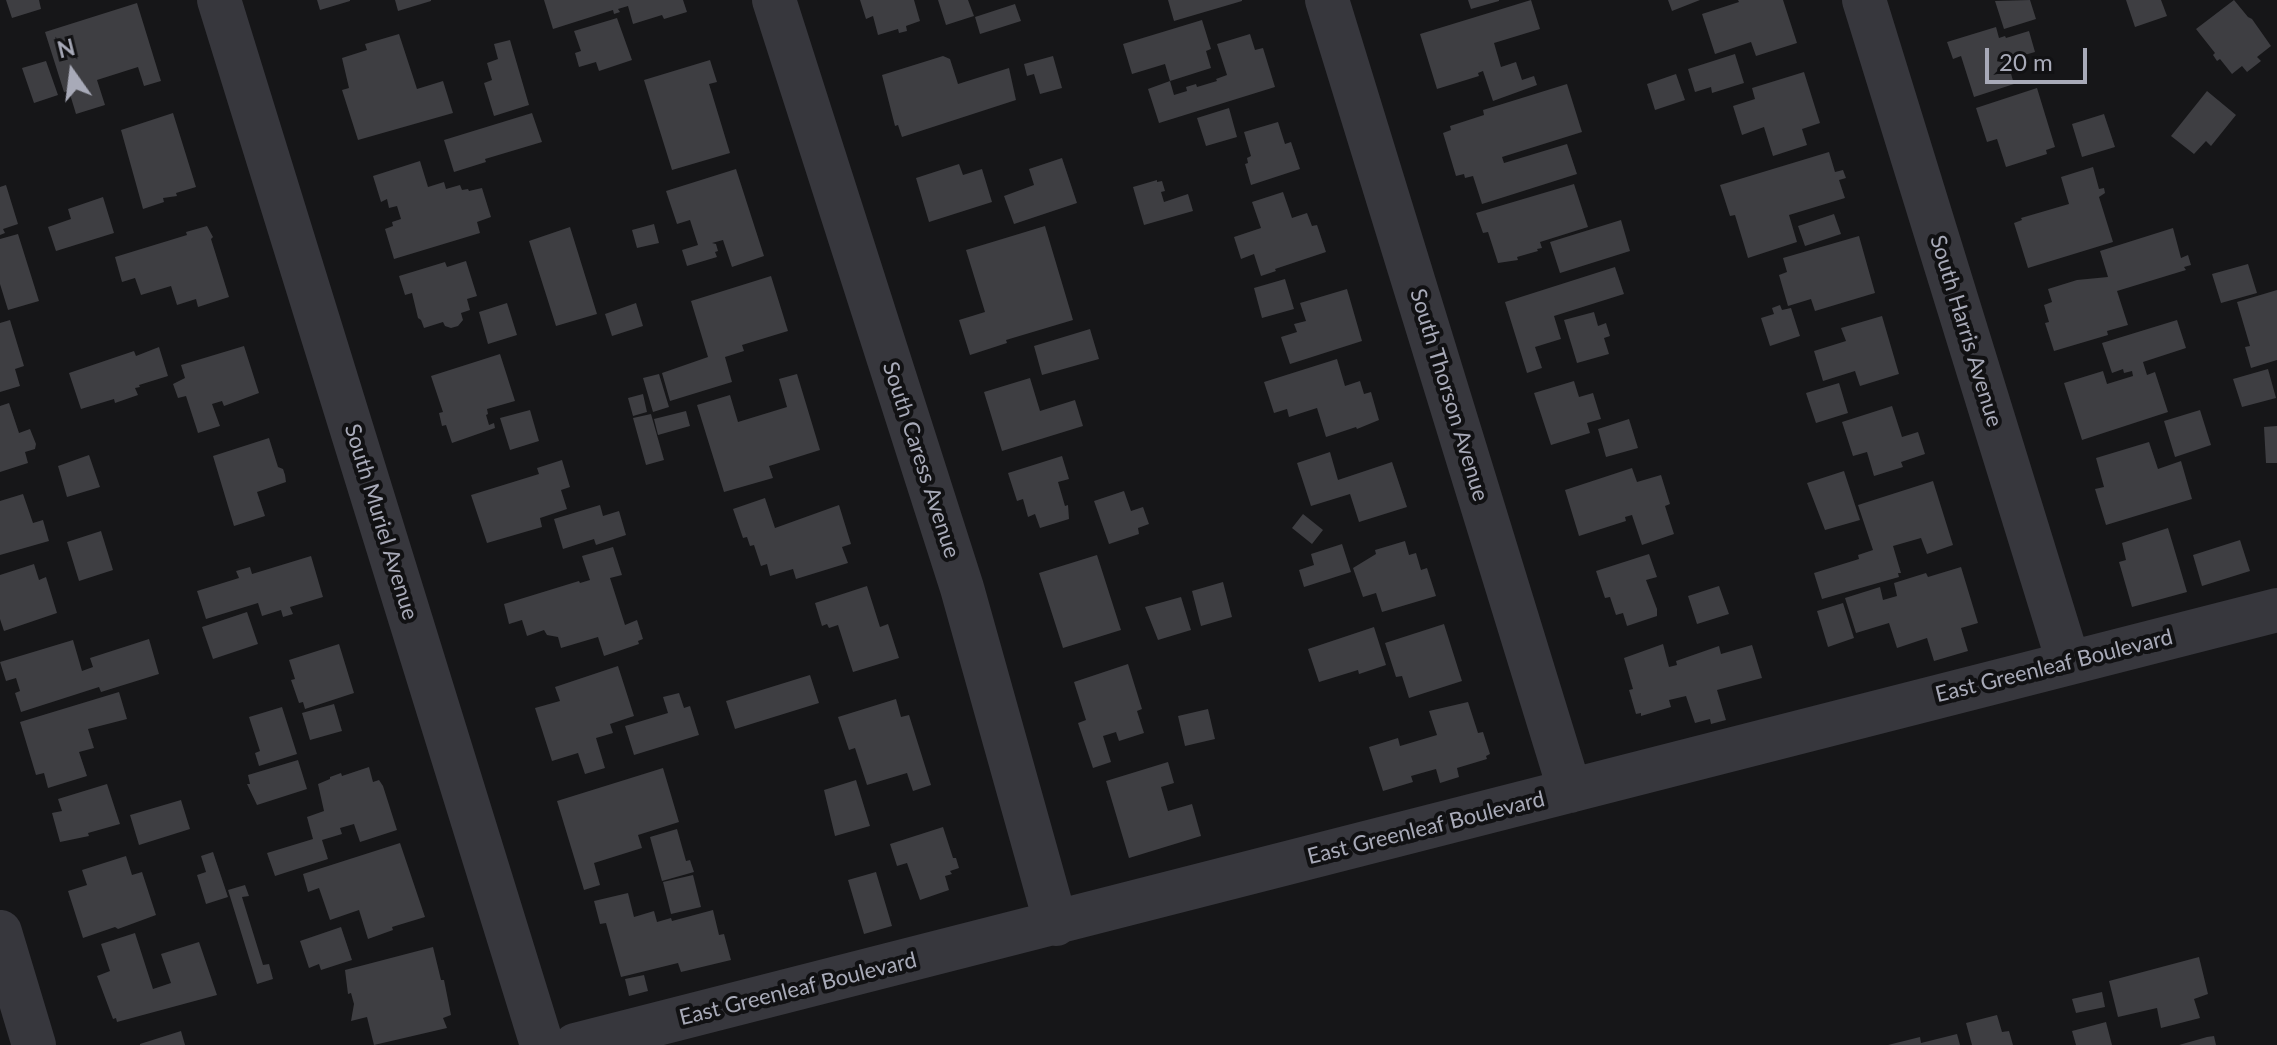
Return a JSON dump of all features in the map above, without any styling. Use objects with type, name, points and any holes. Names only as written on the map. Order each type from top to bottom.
[{"type":"street","name":"South Muriel Avenue","points":[[219,0],[542,1045]]},
{"type":"street","name":"South Caress Avenue","points":[[774,0],[962,588],[1056,924]]},
{"type":"street","name":"South Thorson Avenue","points":[[1327,0],[1570,791]]},
{"type":"street","name":"South Harris Avenue","points":[[1864,0],[2068,661]]},
{"type":"street","name":"East Greenleaf Boulevard","points":[[575,1045],[2277,610]]},
{"type":"street","points":[[0,932],[34,1045]]},
{"type":"building","points":[[6,0],[39,0],[41,9],[12,18]]},
{"type":"building","points":[[317,0],[350,0],[350,1],[320,10]]},
{"type":"building","points":[[395,0],[431,0],[431,1],[398,11]]},
{"type":"building","points":[[544,0],[683,0],[687,12],[664,19],[662,15],[633,24],[628,6],[614,14],[613,10],[553,29]]},
{"type":"building","points":[[860,0],[914,0],[920,21],[906,26],[907,31],[899,33],[898,29],[878,35],[873,16],[866,19]]},
{"type":"building","points":[[938,0],[968,0],[974,16],[946,25]]},
{"type":"building","points":[[1168,0],[1242,0],[1242,1],[1174,21]]},
{"type":"building","points":[[1468,0],[1499,0],[1499,1],[1471,9]]},
{"type":"building","points":[[1531,0],[1540,29],[1494,43],[1501,67],[1516,62],[1522,80],[1534,76],[1537,85],[1493,101],[1483,71],[1478,73],[1479,76],[1437,89],[1420,34]]},
{"type":"building","points":[[1668,0],[1700,0],[1672,11]]},
{"type":"building","points":[[1738,0],[1783,0],[1797,43],[1756,56],[1751,42],[1715,54],[1702,14]]},
{"type":"building","points":[[2030,0],[2036,19],[2004,29],[1995,1]]},
{"type":"building","points":[[2126,0],[2161,0],[2167,16],[2135,27]]},
{"type":"building","points":[[2234,0],[2271,46],[2257,57],[2261,61],[2247,72],[2242,66],[2232,74],[2220,59],[2217,61],[2213,55],[2215,53],[2196,29]]},
{"type":"building","points":[[137,3],[161,81],[144,86],[138,67],[97,80],[105,105],[76,114],[69,91],[64,92],[45,32]]},
{"type":"building","points":[[1015,4],[1021,21],[980,34],[975,17]]},
{"type":"building","points":[[617,18],[632,60],[599,71],[596,62],[579,67],[575,53],[581,51],[574,31]]},
{"type":"building","points":[[1202,20],[1211,49],[1206,51],[1211,68],[1170,81],[1165,64],[1132,74],[1123,44]]},
{"type":"building","points":[[1996,27],[1999,38],[2029,31],[2035,52],[2007,60],[2014,84],[1974,97],[1961,56],[1953,59],[1947,42]]},
{"type":"building","points":[[399,34],[417,89],[443,81],[453,113],[358,140],[342,90],[349,88],[342,58],[367,50],[365,44]]},
{"type":"building","points":[[1250,34],[1255,50],[1263,48],[1275,87],[1159,123],[1148,89],[1170,81],[1174,95],[1187,91],[1186,87],[1217,81],[1227,75],[1217,44]]},
{"type":"building","points":[[510,40],[529,105],[494,116],[484,83],[492,80],[487,63],[498,59],[494,44]]},
{"type":"building","points":[[1735,54],[1744,83],[1712,93],[1711,87],[1695,92],[1688,69]]},
{"type":"building","points":[[943,56],[950,59],[958,84],[1009,68],[1016,100],[902,137],[898,125],[895,126],[882,75]]},
{"type":"building","points":[[1053,56],[1062,88],[1040,94],[1034,74],[1027,76],[1024,64]]},
{"type":"building","points":[[710,60],[717,82],[709,84],[730,153],[672,170],[644,80]]},
{"type":"building","points":[[46,61],[58,95],[34,103],[22,68]]},
{"type":"building","points":[[1804,72],[1820,123],[1802,129],[1807,145],[1773,156],[1764,127],[1742,135],[1733,106],[1755,99],[1752,88]]},
{"type":"building","points":[[1676,74],[1685,100],[1655,110],[1647,84]]},
{"type":"building","points":[[1567,84],[1582,132],[1502,157],[1504,163],[1567,144],[1577,174],[1482,204],[1473,176],[1456,176],[1443,133],[1451,130],[1450,126],[1484,115],[1483,110]]},
{"type":"building","points":[[2037,88],[2055,147],[2046,150],[2047,154],[2006,167],[1997,139],[1987,142],[1976,108]]},
{"type":"building","points":[[2207,91],[2236,115],[2211,146],[2206,141],[2194,154],[2171,136]]},
{"type":"building","points":[[1229,108],[1237,137],[1206,146],[1197,118]]},
{"type":"building","points":[[173,113],[196,187],[176,193],[177,196],[163,198],[164,202],[143,209],[121,130]]},
{"type":"building","points":[[532,113],[542,142],[454,172],[444,140]]},
{"type":"building","points":[[2104,114],[2115,147],[2082,157],[2072,124]]},
{"type":"building","points":[[1278,122],[1285,144],[1291,142],[1300,169],[1251,185],[1245,164],[1251,156],[1244,132]]},
{"type":"building","points":[[1829,152],[1835,172],[1843,170],[1846,178],[1839,180],[1845,198],[1789,215],[1797,242],[1748,258],[1735,215],[1730,216],[1720,185]]},
{"type":"building","points":[[1062,158],[1077,203],[1014,224],[1004,196],[1034,185],[1029,169]]},
{"type":"building","points":[[420,161],[428,187],[444,182],[446,189],[460,185],[462,190],[469,191],[482,188],[491,217],[477,222],[480,233],[394,259],[385,229],[401,219],[397,206],[389,208],[387,199],[381,202],[373,176]]},
{"type":"building","points":[[959,164],[963,175],[982,169],[992,202],[929,222],[916,178]]},
{"type":"building","points":[[2093,167],[2099,189],[2104,188],[2105,193],[2099,197],[2113,242],[2028,268],[2014,223],[2021,218],[2069,204],[2061,177]]},
{"type":"building","points":[[736,169],[764,256],[732,267],[723,240],[712,243],[716,244],[717,257],[687,266],[682,250],[698,245],[690,220],[677,224],[666,191]]},
{"type":"building","points":[[1162,181],[1164,202],[1188,194],[1193,211],[1144,225],[1133,187]]},
{"type":"building","points":[[1574,184],[1588,227],[1540,242],[1542,248],[1517,257],[1518,260],[1498,263],[1488,232],[1483,233],[1476,213]]},
{"type":"building","points":[[6,185],[18,224],[3,229],[5,233],[0,235],[0,187]]},
{"type":"building","points":[[1283,192],[1292,218],[1307,213],[1312,226],[1317,225],[1326,252],[1261,276],[1254,254],[1241,259],[1234,237],[1261,228],[1252,202]]},
{"type":"building","points":[[103,197],[114,233],[56,251],[48,227],[71,219],[68,209]]},
{"type":"building","points":[[1834,214],[1841,234],[1805,246],[1798,226]]},
{"type":"building","points":[[1621,220],[1630,251],[1560,273],[1550,242]]},
{"type":"building","points":[[654,224],[659,243],[637,248],[632,230]]},
{"type":"building","points":[[207,226],[213,237],[211,239],[229,297],[198,307],[196,299],[177,305],[171,286],[141,295],[135,278],[122,282],[115,257]]},
{"type":"building","points":[[1045,226],[1073,320],[1006,340],[1007,343],[970,355],[959,320],[985,312],[966,250]]},
{"type":"building","points":[[570,227],[597,314],[556,326],[529,241]]},
{"type":"building","points":[[2173,228],[2181,258],[2188,255],[2191,265],[2184,267],[2186,270],[2117,291],[2128,325],[2107,331],[2108,335],[2054,351],[2045,323],[2049,322],[2044,305],[2052,302],[2048,289],[2077,280],[2108,277],[2100,251]]},
{"type":"building","points":[[18,234],[39,301],[8,310],[0,284],[0,239]]},
{"type":"building","points":[[1859,236],[1875,293],[1815,311],[1811,299],[1788,306],[1779,275],[1787,272],[1783,258]]},
{"type":"building","points":[[466,261],[477,296],[467,299],[470,310],[461,313],[463,320],[458,326],[451,328],[443,322],[424,328],[418,318],[412,293],[405,295],[399,276],[445,262],[447,267]]},
{"type":"building","points":[[2248,264],[2257,293],[2221,303],[2212,274]]},
{"type":"building","points":[[1615,267],[1624,294],[1554,316],[1561,339],[1535,347],[1542,368],[1527,373],[1505,302]]},
{"type":"building","points":[[771,276],[788,331],[742,345],[744,351],[725,357],[732,382],[670,401],[662,373],[708,357],[691,301]]},
{"type":"building","points":[[1285,279],[1294,309],[1262,318],[1254,288]]},
{"type":"building","points":[[1347,289],[1362,341],[1290,364],[1281,337],[1297,332],[1294,324],[1306,321],[1300,303]]},
{"type":"building","points":[[2277,290],[2277,360],[2251,368],[2245,347],[2250,346],[2237,302]]},
{"type":"building","points":[[507,303],[517,335],[488,344],[479,312]]},
{"type":"building","points":[[636,303],[643,326],[612,336],[605,314]]},
{"type":"building","points":[[1780,305],[1782,310],[1791,308],[1800,336],[1770,346],[1761,318],[1774,314],[1772,308]]},
{"type":"building","points":[[1594,312],[1598,326],[1606,323],[1610,336],[1604,338],[1609,354],[1577,363],[1564,320]]},
{"type":"building","points":[[1882,316],[1899,374],[1860,386],[1855,371],[1823,381],[1814,351],[1846,341],[1841,328]]},
{"type":"building","points":[[10,320],[24,366],[15,369],[20,386],[0,392],[0,323]]},
{"type":"building","points":[[2177,320],[2186,348],[2143,362],[2147,375],[2155,372],[2168,412],[2082,440],[2064,383],[2103,371],[2107,384],[2133,376],[2132,371],[2124,373],[2123,369],[2112,373],[2102,343]]},
{"type":"building","points":[[1090,329],[1099,359],[1042,375],[1034,346]]},
{"type":"building","points":[[244,346],[259,393],[224,406],[222,401],[212,404],[220,426],[198,433],[186,396],[178,398],[173,384],[185,378],[181,365]]},
{"type":"building","points":[[159,347],[168,376],[139,385],[135,388],[138,395],[81,409],[69,373],[134,351],[136,356]]},
{"type":"building","points":[[500,354],[515,401],[487,409],[489,425],[494,423],[495,428],[452,443],[446,425],[442,426],[439,413],[443,412],[431,376]]},
{"type":"building","points":[[1337,359],[1345,386],[1360,381],[1364,394],[1371,392],[1379,420],[1326,437],[1317,408],[1289,417],[1287,409],[1274,413],[1264,382]]},
{"type":"building","points":[[2268,369],[2276,398],[2242,407],[2233,379]]},
{"type":"building","points":[[659,374],[669,407],[653,412],[643,378]]},
{"type":"building","points":[[797,374],[820,450],[769,466],[773,478],[724,492],[697,405],[730,395],[738,422],[787,407],[779,379]]},
{"type":"building","points":[[1030,378],[1040,411],[1075,400],[1083,426],[1002,451],[984,392]]},
{"type":"building","points":[[1574,381],[1579,397],[1593,393],[1601,419],[1587,423],[1590,433],[1551,445],[1534,393]]},
{"type":"building","points":[[1839,383],[1848,413],[1816,423],[1806,393]]},
{"type":"building","points":[[643,394],[647,412],[633,416],[628,398]]},
{"type":"building","points":[[9,403],[19,433],[30,429],[36,444],[35,449],[25,452],[28,463],[0,472],[0,406]]},
{"type":"building","points":[[1892,406],[1902,437],[1918,432],[1925,454],[1901,462],[1903,467],[1874,476],[1867,452],[1853,456],[1842,422]]},
{"type":"building","points":[[530,410],[539,441],[510,450],[500,418]]},
{"type":"building","points":[[2200,410],[2211,445],[2175,457],[2164,421]]},
{"type":"building","points":[[686,411],[690,426],[658,435],[654,419]]},
{"type":"building","points":[[651,414],[664,460],[646,465],[633,418]]},
{"type":"building","points":[[1629,419],[1638,448],[1606,457],[1598,429]]},
{"type":"building","points":[[2277,426],[2277,463],[2266,463],[2264,427]]},
{"type":"building","points":[[269,438],[286,482],[257,492],[265,516],[234,526],[213,456]]},
{"type":"building","points":[[2149,442],[2158,469],[2181,461],[2192,499],[2106,525],[2095,489],[2104,487],[2096,458]]},
{"type":"building","points":[[1330,452],[1338,480],[1392,462],[1407,507],[1359,522],[1350,494],[1311,506],[1297,463]]},
{"type":"building","points":[[89,455],[100,487],[67,497],[58,466]]},
{"type":"building","points":[[1062,456],[1069,479],[1058,482],[1065,506],[1068,505],[1069,519],[1040,528],[1035,514],[1028,517],[1023,499],[1017,501],[1008,473]]},
{"type":"building","points":[[562,460],[570,487],[561,490],[567,509],[540,518],[542,527],[487,543],[471,495],[539,474],[537,468]]},
{"type":"building","points":[[1632,468],[1637,482],[1661,475],[1670,504],[1665,506],[1674,534],[1642,545],[1632,515],[1625,517],[1626,521],[1579,536],[1565,490]]},
{"type":"building","points":[[1844,471],[1860,520],[1825,530],[1807,483]]},
{"type":"building","points":[[1933,481],[1953,545],[1927,554],[1921,538],[1893,546],[1901,573],[1898,573],[1899,577],[1822,599],[1814,573],[1859,559],[1858,555],[1873,550],[1858,505]]},
{"type":"building","points":[[1124,491],[1131,511],[1143,507],[1149,524],[1138,528],[1139,534],[1109,544],[1094,501]]},
{"type":"building","points":[[23,494],[33,523],[43,520],[49,541],[0,555],[0,501]]},
{"type":"building","points":[[765,498],[775,528],[839,505],[851,544],[842,547],[848,563],[796,579],[793,569],[770,576],[767,564],[761,566],[754,545],[750,546],[747,537],[743,538],[733,509]]},
{"type":"building","points":[[600,505],[603,516],[619,511],[626,535],[596,545],[594,539],[563,549],[554,519]]},
{"type":"building","points":[[1303,514],[1323,530],[1312,544],[1292,528]]},
{"type":"building","points":[[2168,528],[2187,592],[2132,607],[2119,562],[2126,560],[2122,543]]},
{"type":"building","points":[[101,531],[113,570],[79,581],[67,542]]},
{"type":"building","points":[[2240,540],[2250,571],[2202,586],[2193,555]]},
{"type":"building","points":[[1405,541],[1409,555],[1416,553],[1421,570],[1427,568],[1436,596],[1382,612],[1376,593],[1363,597],[1353,568],[1376,554],[1375,550]]},
{"type":"building","points":[[1342,544],[1351,572],[1304,587],[1299,570],[1314,565],[1311,554]]},
{"type":"building","points":[[613,547],[622,575],[610,578],[625,625],[637,620],[643,639],[638,641],[639,644],[604,656],[598,637],[561,648],[558,637],[547,635],[544,630],[527,636],[522,620],[509,624],[504,604],[590,580],[582,556]]},
{"type":"building","points":[[1649,554],[1657,577],[1646,580],[1657,616],[1627,626],[1623,613],[1616,615],[1610,597],[1605,598],[1596,571]]},
{"type":"building","points":[[1097,555],[1121,630],[1063,648],[1039,573]]},
{"type":"building","points":[[311,556],[323,597],[290,607],[293,614],[283,617],[281,610],[262,616],[258,603],[206,619],[197,591],[239,578],[236,571],[250,567],[252,574]]},
{"type":"building","points":[[34,564],[39,580],[46,577],[57,613],[4,631],[0,619],[0,575]]},
{"type":"building","points":[[1961,567],[1978,623],[1961,628],[1968,651],[1934,661],[1927,638],[1897,648],[1889,623],[1856,633],[1845,598],[1880,587],[1883,600],[1897,596],[1894,583]]},
{"type":"building","points":[[1223,582],[1232,617],[1201,626],[1192,591]]},
{"type":"building","points":[[867,586],[880,627],[888,624],[899,658],[853,672],[838,625],[829,628],[827,624],[822,626],[815,603]]},
{"type":"building","points":[[1719,586],[1729,614],[1697,624],[1688,596]]},
{"type":"building","points":[[1181,597],[1191,630],[1158,640],[1145,607]]},
{"type":"building","points":[[1843,603],[1854,638],[1828,647],[1817,611]]},
{"type":"building","points":[[247,612],[258,644],[213,659],[202,627]]},
{"type":"building","points":[[1444,624],[1462,681],[1409,698],[1402,676],[1396,677],[1385,643]]},
{"type":"building","points":[[1374,627],[1386,665],[1319,682],[1308,649]]},
{"type":"building","points":[[149,639],[159,674],[101,692],[99,687],[21,712],[15,693],[20,691],[16,678],[6,681],[0,662],[73,640],[82,671],[93,667],[90,658]]},
{"type":"building","points":[[339,644],[354,693],[305,709],[303,702],[299,703],[291,680],[295,679],[289,660]]},
{"type":"building","points":[[1663,644],[1669,667],[1677,665],[1676,661],[1719,646],[1721,654],[1752,645],[1762,678],[1717,690],[1726,720],[1711,724],[1710,719],[1695,723],[1686,696],[1669,700],[1671,707],[1641,716],[1641,713],[1636,714],[1624,658]]},
{"type":"building","points":[[1128,664],[1142,709],[1137,711],[1144,733],[1119,741],[1116,732],[1103,736],[1111,762],[1093,768],[1078,723],[1086,720],[1074,682]]},
{"type":"building","points":[[618,666],[634,716],[610,724],[613,733],[596,738],[605,768],[585,774],[578,753],[552,761],[535,708],[560,701],[555,687]]},
{"type":"building","points":[[810,675],[819,703],[735,729],[726,701]]},
{"type":"building","points":[[119,692],[127,719],[88,729],[94,748],[79,752],[87,776],[48,788],[44,773],[36,775],[20,722]]},
{"type":"building","points":[[679,693],[684,708],[690,706],[699,735],[634,755],[625,726],[668,713],[663,697]]},
{"type":"building","points":[[896,699],[901,717],[909,715],[931,785],[913,791],[907,773],[867,785],[855,748],[849,750],[838,717]]},
{"type":"building","points":[[1468,702],[1478,733],[1483,732],[1490,754],[1486,756],[1487,759],[1457,768],[1459,777],[1440,783],[1436,769],[1411,776],[1413,782],[1383,791],[1369,747],[1398,738],[1400,746],[1437,735],[1429,711]]},
{"type":"building","points":[[334,704],[342,731],[310,740],[302,713]]},
{"type":"building","points":[[282,707],[297,754],[259,766],[255,753],[260,751],[249,717]]},
{"type":"building","points":[[1208,709],[1215,739],[1185,746],[1178,716]]},
{"type":"building","points":[[298,760],[307,789],[257,805],[247,784],[250,784],[248,775]]},
{"type":"building","points":[[1168,762],[1174,783],[1161,787],[1168,811],[1192,804],[1201,836],[1129,858],[1106,781]]},
{"type":"building","points":[[369,767],[373,782],[379,780],[383,786],[397,830],[360,842],[354,824],[340,828],[342,834],[322,840],[328,859],[275,876],[267,853],[313,839],[307,817],[324,811],[318,784],[341,773],[342,776]]},
{"type":"building","points":[[663,768],[679,822],[638,835],[642,848],[594,863],[600,885],[584,890],[557,801]]},
{"type":"building","points":[[856,780],[870,826],[835,836],[824,790]]},
{"type":"building","points":[[107,784],[120,824],[88,833],[89,836],[60,842],[52,813],[62,811],[58,799]]},
{"type":"building","points":[[181,800],[190,829],[139,845],[130,815]]},
{"type":"building","points":[[943,827],[959,868],[945,876],[949,890],[920,900],[907,863],[897,866],[890,844]]},
{"type":"building","points":[[677,829],[686,861],[690,860],[694,872],[662,881],[650,837]]},
{"type":"building","points":[[400,843],[425,917],[392,927],[393,930],[368,939],[359,910],[330,920],[319,888],[308,892],[303,874]]},
{"type":"building","points":[[213,852],[228,897],[206,904],[197,875],[206,872],[201,856]]},
{"type":"building","points":[[126,856],[132,875],[142,872],[156,915],[83,938],[68,891],[87,885],[82,870]]},
{"type":"building","points":[[876,872],[892,926],[864,934],[848,880]]},
{"type":"building","points":[[693,875],[701,907],[671,914],[663,882]]},
{"type":"building","points":[[245,885],[249,896],[242,897],[263,965],[269,964],[273,979],[257,984],[228,890]]},
{"type":"building","points":[[628,893],[634,917],[654,911],[657,922],[713,910],[719,935],[724,934],[731,960],[681,972],[678,963],[621,977],[606,923],[600,924],[594,901]]},
{"type":"building","points":[[341,927],[352,960],[321,970],[319,964],[309,968],[300,941]]},
{"type":"building","points":[[135,933],[153,989],[171,983],[161,954],[199,942],[217,995],[117,1022],[116,1018],[113,1019],[97,976],[110,971],[101,944]]},
{"type":"building","points":[[433,947],[451,1015],[443,1018],[447,1028],[374,1045],[367,1017],[351,1021],[354,1004],[351,993],[348,994],[345,970]]},
{"type":"building","points":[[2199,957],[2208,994],[2194,999],[2200,1018],[2161,1028],[2157,1008],[2118,1017],[2109,981]]},
{"type":"building","points":[[644,975],[648,991],[629,996],[625,979]]},
{"type":"building","points":[[2102,992],[2105,1007],[2076,1013],[2072,999]]},
{"type":"building","points":[[1997,1015],[2002,1032],[2009,1031],[2013,1045],[1972,1045],[1966,1023]]},
{"type":"building","points":[[2106,1022],[2112,1045],[2076,1045],[2072,1031]]},
{"type":"building","points":[[181,1031],[185,1045],[140,1045],[140,1044]]},
{"type":"building","points":[[1957,1034],[1960,1045],[1888,1045],[1920,1037],[1921,1043]]},
{"type":"building","points":[[2214,1036],[2216,1045],[2179,1045],[2207,1037]]}]
